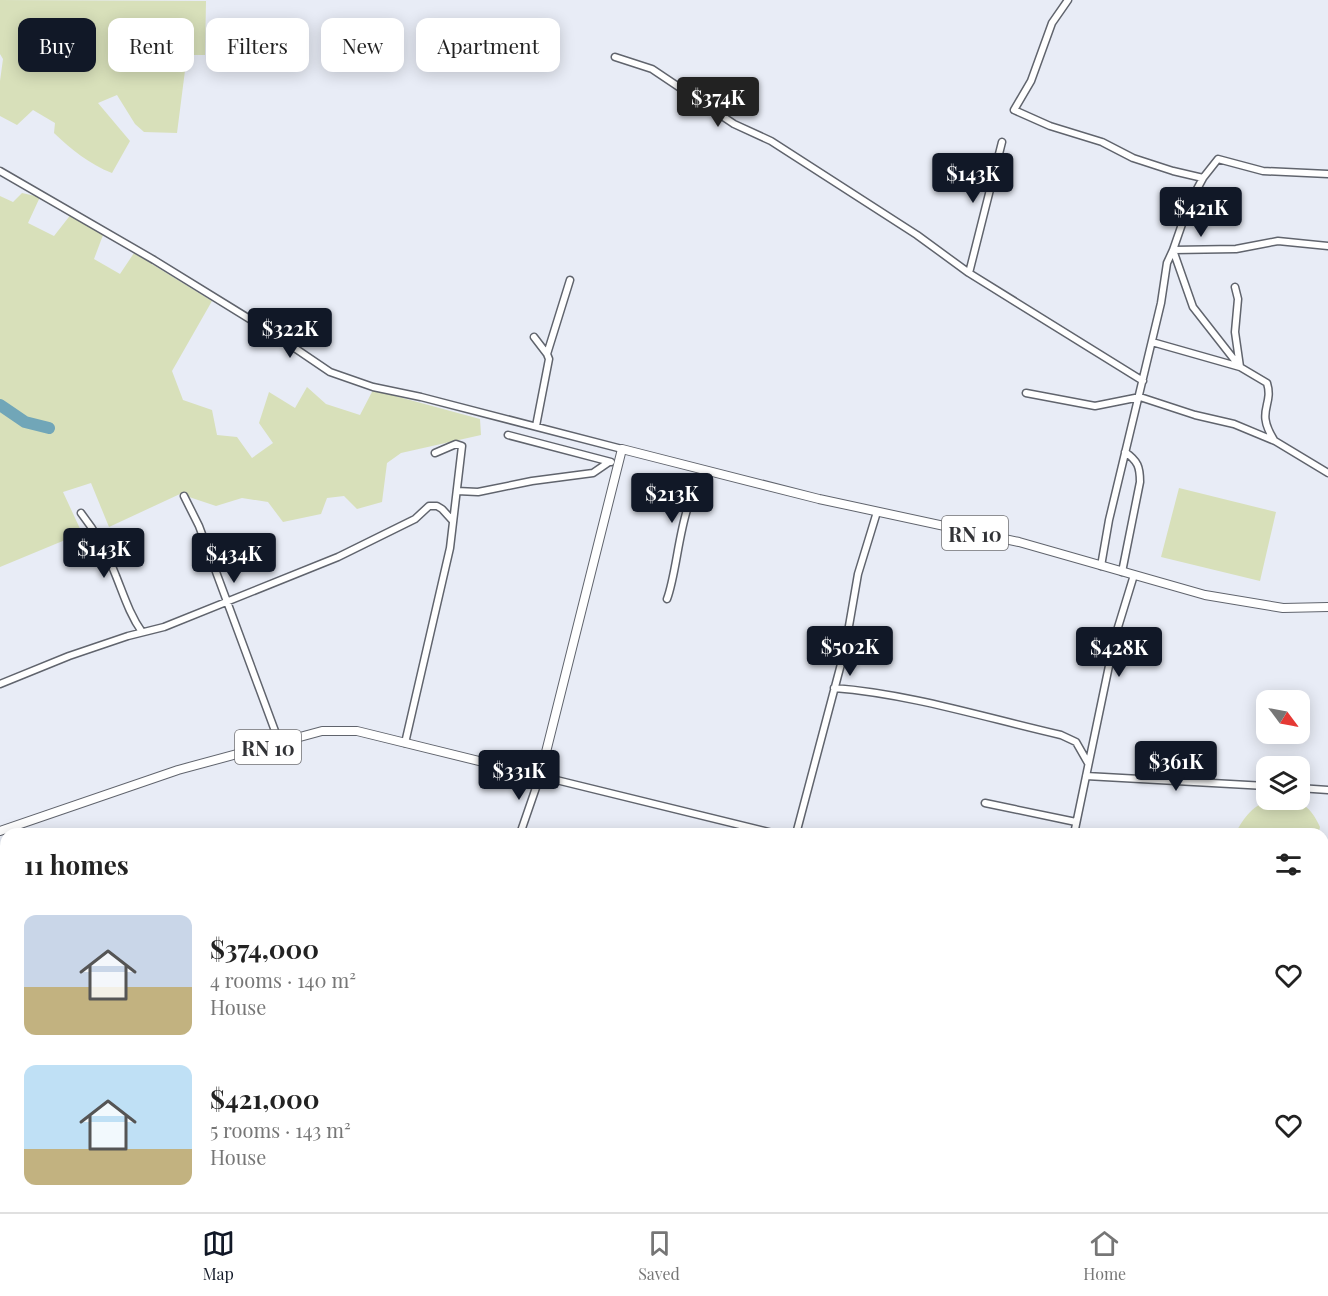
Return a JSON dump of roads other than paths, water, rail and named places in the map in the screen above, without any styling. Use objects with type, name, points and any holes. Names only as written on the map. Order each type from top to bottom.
[{"type":"main road","points":[[540,776],[622,449]]},
{"type":"main road","name":"RN 10","points":[[622,449],[710,473],[1018,542],[1134,576],[1245,603],[1283,608],[1328,607]]},
{"type":"main road","name":"RN 10","points":[[9,828],[178,770],[322,731],[341,729],[540,776]]},
{"type":"street","points":[[1068,0],[1052,23],[1031,81],[1014,110],[1050,126],[1102,142],[1132,158],[1203,178]]},
{"type":"street","points":[[615,57],[652,69],[734,124],[771,141],[917,235],[969,273],[1143,381]]},
{"type":"street","points":[[969,273],[1002,142]]},
{"type":"street","points":[[1101,566],[1125,452],[1152,342],[1167,262],[1181,222],[1203,178],[1218,159],[1263,171],[1328,174]]},
{"type":"street","points":[[0,171],[154,260],[274,334],[330,372],[383,390],[421,397],[622,449]]},
{"type":"street","points":[[1173,250],[1236,249],[1278,241],[1328,246]]},
{"type":"street","points":[[1173,250],[1193,307],[1240,367]]},
{"type":"street","points":[[536,426],[548,365],[547,354],[570,280]]},
{"type":"street","points":[[1235,287],[1239,308],[1235,332],[1240,367]]},
{"type":"street","points":[[534,337],[547,354]]},
{"type":"street","points":[[1152,342],[1240,367],[1267,383],[1269,387],[1264,414],[1266,427],[1275,441]]},
{"type":"street","points":[[1026,393],[1077,405],[1095,406],[1140,397],[1185,412],[1234,424],[1275,441],[1328,472]]},
{"type":"street","points":[[508,435],[618,464]]},
{"type":"street","points":[[405,743],[445,570],[458,491],[462,447],[456,444],[435,453]]},
{"type":"street","points":[[1122,572],[1140,482],[1140,468],[1136,460],[1125,452]]},
{"type":"street","points":[[458,491],[478,492],[532,481],[592,473],[609,462]]},
{"type":"street","points":[[668,599],[674,582],[683,530],[693,494],[697,484],[710,473]]},
{"type":"street","points":[[184,496],[199,526],[227,599],[277,745]]},
{"type":"street","points":[[0,684],[69,656],[164,627],[227,599],[363,546],[415,519],[429,506],[442,509],[452,520]]},
{"type":"street","points":[[798,828],[845,649],[858,574],[877,512]]},
{"type":"street","points":[[81,513],[95,533],[115,573],[135,622],[142,632]]},
{"type":"street","points":[[1075,828],[1115,637],[1134,576]]},
{"type":"street","points":[[834,687],[878,691],[1061,735],[1076,742],[1088,763]]},
{"type":"street","points":[[522,828],[540,776],[752,828]]},
{"type":"street","points":[[1086,776],[1256,785]]},
{"type":"street","points":[[1310,789],[1328,790]]},
{"type":"street","points":[[985,803],[1076,822]]},
{"type":"waterway","points":[[0,405],[25,422],[49,428]]}]
